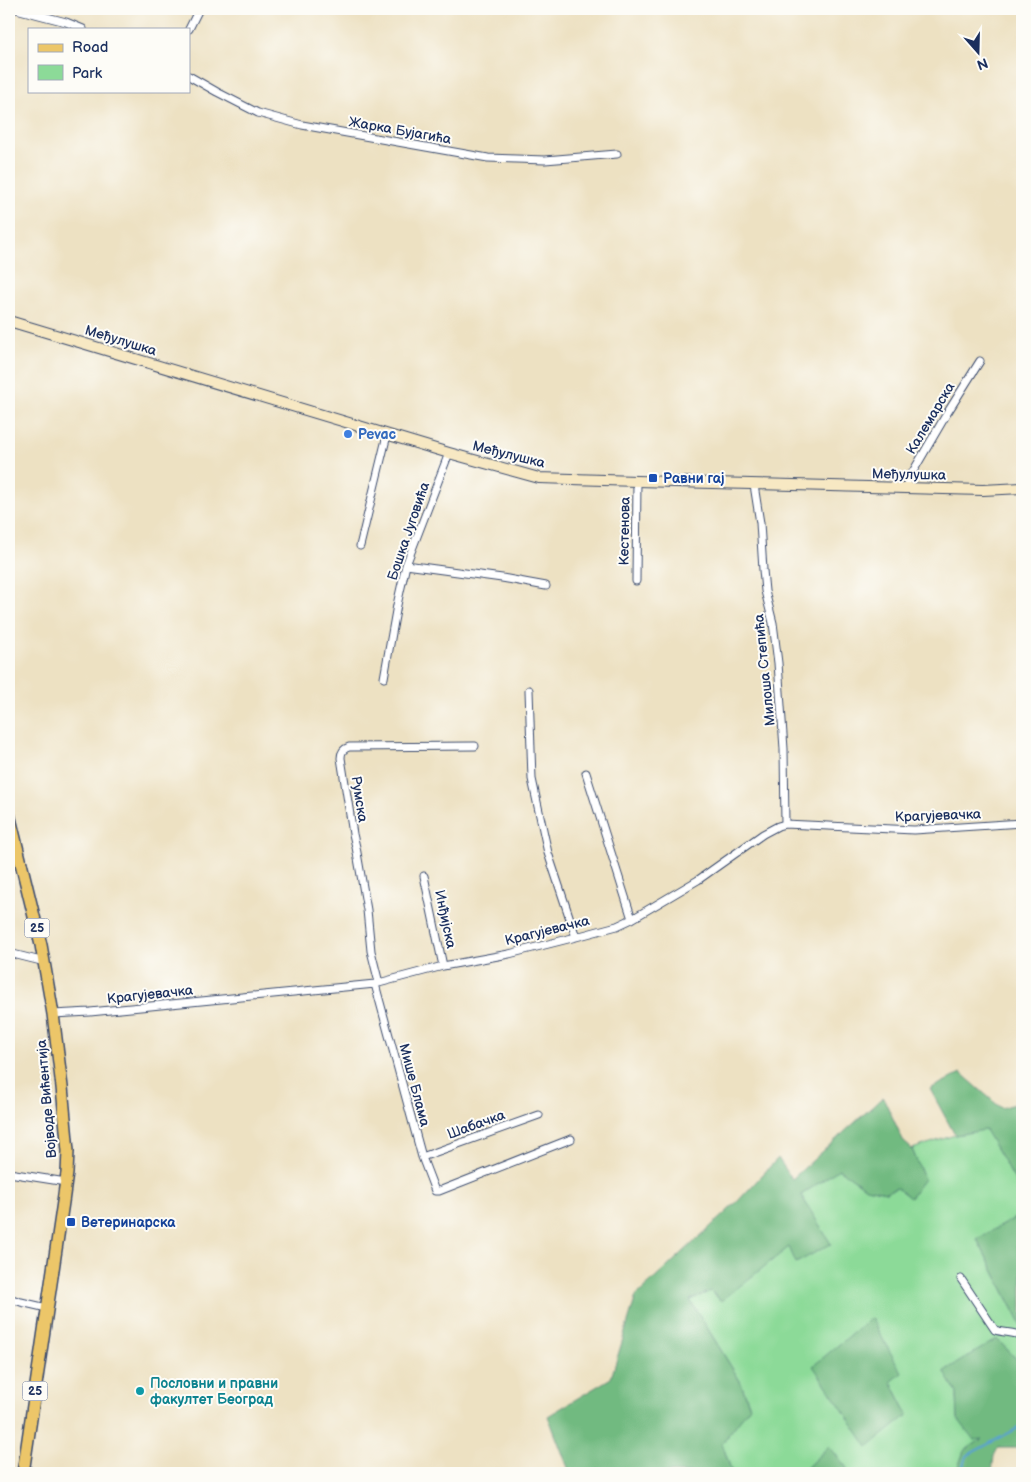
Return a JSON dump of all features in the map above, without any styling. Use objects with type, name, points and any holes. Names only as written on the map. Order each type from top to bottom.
[{"type":"main road","name":"Војводе Вићентија","points":[[9,814],[44,962],[67,1142],[66,1182],[23,1473]]},
{"type":"street","points":[[16,9],[66,22],[81,28]]},
{"type":"street","points":[[190,28],[199,9]]},
{"type":"street","name":"Жарка Бујагића","points":[[190,77],[258,113],[302,125],[488,158],[546,160],[617,154]]},
{"type":"street","name":"Међулушка","points":[[9,321],[387,435],[539,478],[982,490],[1022,488]]},
{"type":"street","name":"Калемарска","points":[[905,488],[946,415],[980,361]]},
{"type":"street","points":[[360,546],[387,435]]},
{"type":"street","name":"Бошка Југовића","points":[[384,678],[406,565],[449,453]]},
{"type":"street","name":"Кестенова","points":[[636,581],[637,482]]},
{"type":"street","name":"Милоша Степића","points":[[754,485],[760,524],[763,570],[774,623],[778,663],[784,749],[786,824]]},
{"type":"street","points":[[406,565],[546,586]]},
{"type":"street","points":[[529,690],[532,779],[548,853],[576,937]]},
{"type":"street","name":"Румска","points":[[377,983],[371,951],[368,910],[353,834],[341,753],[349,747],[475,746]]},
{"type":"street","points":[[586,773],[632,919]]},
{"type":"street","name":"Крагујевачка","points":[[52,1014],[90,1012],[377,983],[443,966],[509,954],[576,937],[617,926],[632,919],[698,880],[763,834],[786,824],[914,830],[1022,823]]},
{"type":"street","name":"Инђијска","points":[[424,876],[443,966]]},
{"type":"street","points":[[9,953],[44,962]]},
{"type":"street","name":"Мише Блама","points":[[377,983],[422,1157],[435,1191],[571,1139]]},
{"type":"street","name":"Шабачка","points":[[422,1157],[539,1115]]},
{"type":"street","points":[[9,1173],[66,1182]]},
{"type":"street","points":[[961,1279],[995,1330],[1004,1333],[1016,1333],[1022,1336]]},
{"type":"street","points":[[10,1301],[48,1308]]},
{"type":"green space","points":[[961,1073],[1001,1108],[1022,1102],[1022,1192],[985,1130],[955,1135],[930,1089]]},
{"type":"green space","points":[[883,1097],[904,1142],[912,1149],[924,1179],[910,1198],[897,1188],[886,1192],[866,1188],[839,1169],[801,1195],[831,1244],[796,1263],[789,1247],[721,1301],[711,1291],[690,1300],[740,1381],[750,1407],[722,1443],[732,1473],[570,1473],[548,1416],[611,1378],[636,1296],[738,1201],[778,1158],[792,1179]]},
{"type":"green space","points":[[985,1129],[1022,1192],[1022,1214],[977,1239],[1022,1324],[1022,1365],[997,1339],[957,1393],[958,1419],[983,1439],[964,1451],[956,1473],[845,1473],[846,1468],[804,1470],[798,1473],[732,1473],[722,1443],[750,1406],[740,1381],[690,1300],[711,1291],[721,1301],[789,1246],[830,1244],[801,1195],[840,1168],[866,1188],[886,1192],[924,1179],[912,1149],[955,1135]],"holes":[[[814,1366],[891,1382],[908,1415]]]},
{"type":"green space","points":[[1022,1214],[1022,1324],[1021,1324],[977,1239]]},
{"type":"green space","points":[[871,1318],[902,1373],[891,1382],[908,1415],[868,1447],[813,1366]]},
{"type":"green space","points":[[997,1339],[1022,1365],[1022,1448],[998,1448],[994,1456],[992,1473],[956,1473],[964,1451],[982,1439],[974,1440],[958,1419],[957,1393],[944,1371]]},
{"type":"green space","points":[[829,1446],[847,1468],[845,1473],[798,1473],[804,1470]]},
{"type":"waterway","points":[[961,1473],[966,1456],[1022,1426]]},
{"type":"place","name":"Pevac","points":[[348,434]]},
{"type":"place","name":"Равни гај","points":[[653,478]]},
{"type":"place","name":"Ветеринарска","points":[[71,1222]]},
{"type":"place","name":"Пословни и правни факултет Београд","points":[[140,1391]]}]
